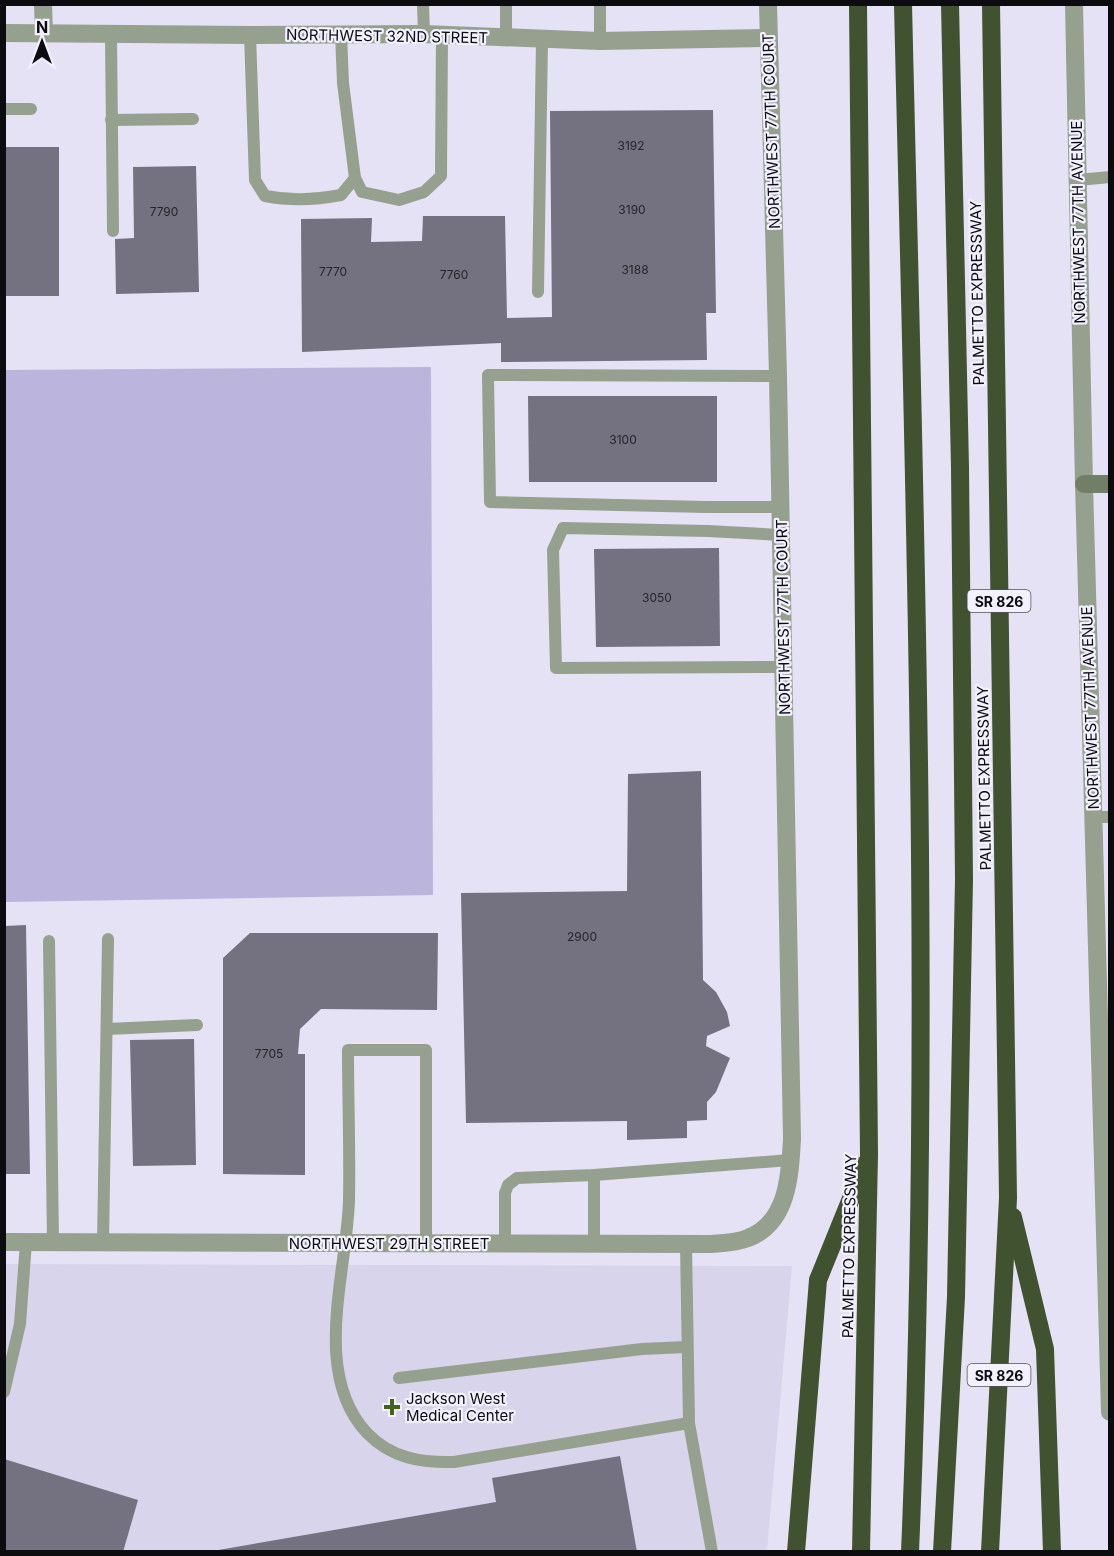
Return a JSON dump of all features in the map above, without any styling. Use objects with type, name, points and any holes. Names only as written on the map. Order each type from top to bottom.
[{"type":"highway","name":"PALMETTO EXPRESSWAY","points":[[858,4],[869,1154],[861,1551]]},
{"type":"highway","points":[[903,4],[922,885],[921,1055],[910,1551]]},
{"type":"highway","points":[[942,1551],[956,1297],[964,879],[960,467],[950,4]]},
{"type":"highway","name":"PALMETTO EXPRESSWAY","points":[[990,1551],[1008,1198],[991,4]]},
{"type":"highway","points":[[796,1551],[818,1280],[869,1154]]},
{"type":"highway","points":[[1008,1198],[1046,1349],[1052,1551]]},
{"type":"street","points":[[43,4],[44,33]]},
{"type":"street","name":"NORTHWEST 77TH COURT","points":[[768,4],[778,376],[792,1139],[783,1200],[775,1218],[769,1225]]},
{"type":"street","name":"NORTHWEST 77TH AVENUE","points":[[1074,4],[1084,484],[1101,817],[1110,1412]]},
{"type":"street","name":"NORTHWEST 32ND STREET","points":[[4,33],[433,34],[600,41],[768,38]]},
{"type":"street","points":[[1084,484],[1110,484]]},
{"type":"street","name":"NORTHWEST 29TH STREET","points":[[4,1242],[686,1244],[740,1241],[755,1235],[769,1225]]},
{"type":"lane","points":[[341,34],[343,83],[355,178],[362,192],[399,200],[424,192],[441,176],[433,34],[423,4]]},
{"type":"lane","points":[[506,4],[506,38]]},
{"type":"lane","points":[[600,4],[600,41]]},
{"type":"lane","points":[[111,34],[113,231]]},
{"type":"lane","points":[[250,35],[255,180],[265,196],[313,200],[341,195],[355,178]]},
{"type":"lane","points":[[538,291],[542,40]]},
{"type":"lane","points":[[4,109],[31,109]]},
{"type":"lane","points":[[111,120],[193,119]]},
{"type":"lane","points":[[1078,180],[1110,177]]},
{"type":"lane","points":[[778,376],[488,375],[490,502],[780,507]]},
{"type":"lane","points":[[781,535],[564,528],[553,550],[556,668],[784,667]]},
{"type":"lane","points":[[103,1243],[108,939]]},
{"type":"lane","points":[[49,941],[54,1242]]},
{"type":"lane","points":[[107,1029],[197,1025]]},
{"type":"lane","points":[[426,1243],[426,1050],[348,1050],[349,1201],[338,1299],[336,1351],[339,1379],[345,1399],[356,1419],[372,1438],[389,1451],[419,1461],[454,1462],[689,1423]]},
{"type":"lane","points":[[505,1244],[504,1202],[508,1185],[517,1178],[594,1175],[790,1160]]},
{"type":"lane","points":[[594,1175],[594,1244]]},
{"type":"lane","points":[[4,1392],[20,1324],[26,1242]]},
{"type":"lane","points":[[686,1244],[689,1423],[712,1551]]},
{"type":"lane","points":[[399,1378],[642,1349],[686,1347]]},
{"type":"shaded area","points":[[431,367],[433,895],[5,902],[5,370]]},
{"type":"shaded area","name":"Jackson West Medical Center","points":[[5,1264],[792,1266],[767,1551],[5,1552]]},
{"type":"building","points":[[713,110],[716,313],[706,313],[707,360],[501,362],[501,343],[302,352],[301,219],[372,218],[371,242],[422,241],[423,216],[505,216],[507,318],[552,317],[550,111]]},
{"type":"building","points":[[4,147],[59,147],[59,296],[4,296]]},
{"type":"building","points":[[196,166],[199,292],[116,294],[115,239],[134,238],[133,167]]},
{"type":"building","points":[[528,396],[717,396],[717,482],[529,482]]},
{"type":"building","points":[[719,548],[720,646],[596,647],[594,549]]},
{"type":"building","points":[[701,771],[703,980],[716,992],[727,1012],[730,1026],[707,1036],[706,1046],[730,1058],[716,1092],[707,1102],[707,1120],[687,1121],[687,1138],[627,1140],[627,1121],[466,1123],[461,893],[627,891],[628,774]]},
{"type":"building","points":[[26,925],[30,1174],[4,1174],[4,926]]},
{"type":"building","points":[[250,933],[438,933],[437,1010],[321,1009],[300,1029],[298,1054],[305,1054],[305,1175],[223,1174],[223,958]]},
{"type":"building","points":[[194,1039],[196,1165],[133,1166],[130,1040]]},
{"type":"building","points":[[620,1456],[637,1552],[207,1552],[496,1502],[492,1478]]},
{"type":"building","points":[[4,1459],[138,1500],[123,1552],[4,1552]]},
{"type":"place","name":"Jackson West Medical Center","points":[[392,1407]]}]
